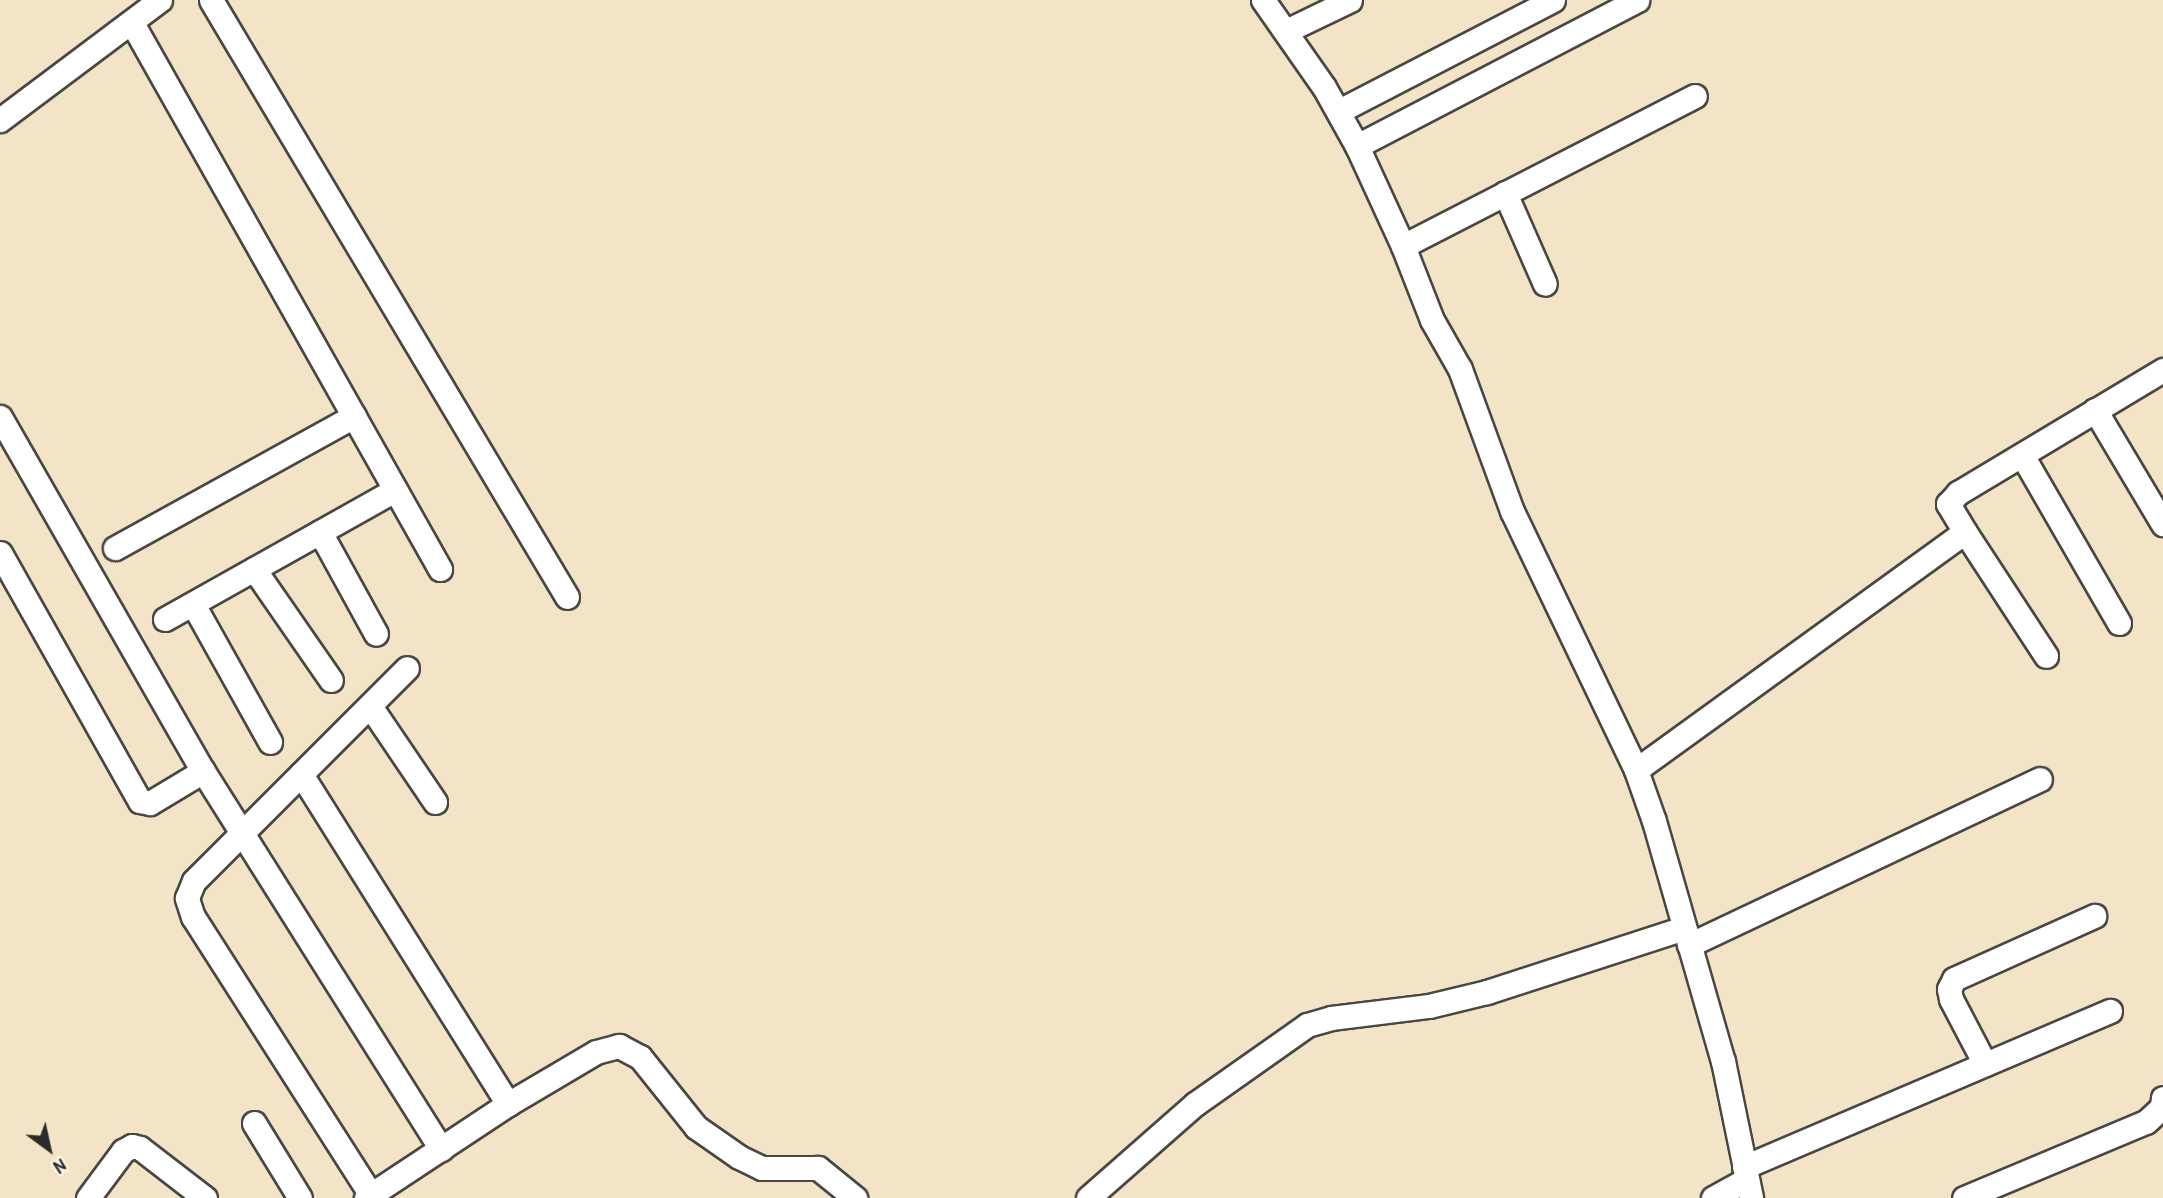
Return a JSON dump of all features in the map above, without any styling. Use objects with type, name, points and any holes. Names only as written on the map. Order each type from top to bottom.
[{"type":"street","points":[[2,115],[132,23],[160,0]]},
{"type":"street","points":[[211,0],[567,597]]},
{"type":"street","points":[[1263,0],[1339,111],[1357,146],[1403,246],[1432,320],[1461,369],[1512,511],[1636,770],[1654,821],[1723,1062],[1747,1182]]},
{"type":"street","points":[[1286,31],[1350,0]]},
{"type":"street","points":[[1339,111],[1553,0]]},
{"type":"street","points":[[1357,146],[1637,0]]},
{"type":"street","points":[[132,23],[440,569]]},
{"type":"street","points":[[1403,246],[1695,96]]},
{"type":"street","points":[[1506,193],[1545,284]]},
{"type":"street","points":[[2046,656],[1949,510],[1951,499],[2163,370]]},
{"type":"street","points":[[2095,410],[2163,524]]},
{"type":"street","points":[[115,548],[354,416]]},
{"type":"street","points":[[0,417],[203,771],[441,1149]]},
{"type":"street","points":[[2022,455],[2119,623]]},
{"type":"street","points":[[165,619],[395,490]]},
{"type":"street","points":[[320,532],[376,634]]},
{"type":"street","points":[[1636,770],[1965,532]]},
{"type":"street","points":[[0,553],[140,801],[150,803],[203,771]]},
{"type":"street","points":[[254,569],[331,680]]},
{"type":"street","points":[[193,604],[270,742]]},
{"type":"street","points":[[407,668],[189,889],[188,905],[368,1196],[508,1104],[596,1052],[619,1046],[640,1057],[696,1127],[739,1157],[762,1168],[818,1168],[855,1198]]},
{"type":"street","points":[[370,706],[435,802]]},
{"type":"street","points":[[301,774],[508,1104]]},
{"type":"street","points":[[1088,1198],[1195,1104],[1307,1025],[1331,1018],[1429,1006],[1687,937],[2040,779]]},
{"type":"street","points":[[1985,1064],[1951,999],[1949,989],[1954,979],[2094,916]]},
{"type":"street","points":[[1713,1198],[1985,1064],[2109,1011]]},
{"type":"street","points":[[1964,1198],[2146,1122],[2162,1107],[2163,1098]]},
{"type":"street","points":[[254,1124],[300,1198]]},
{"type":"street","points":[[88,1198],[123,1151],[132,1146],[140,1148],[205,1198]]}]
